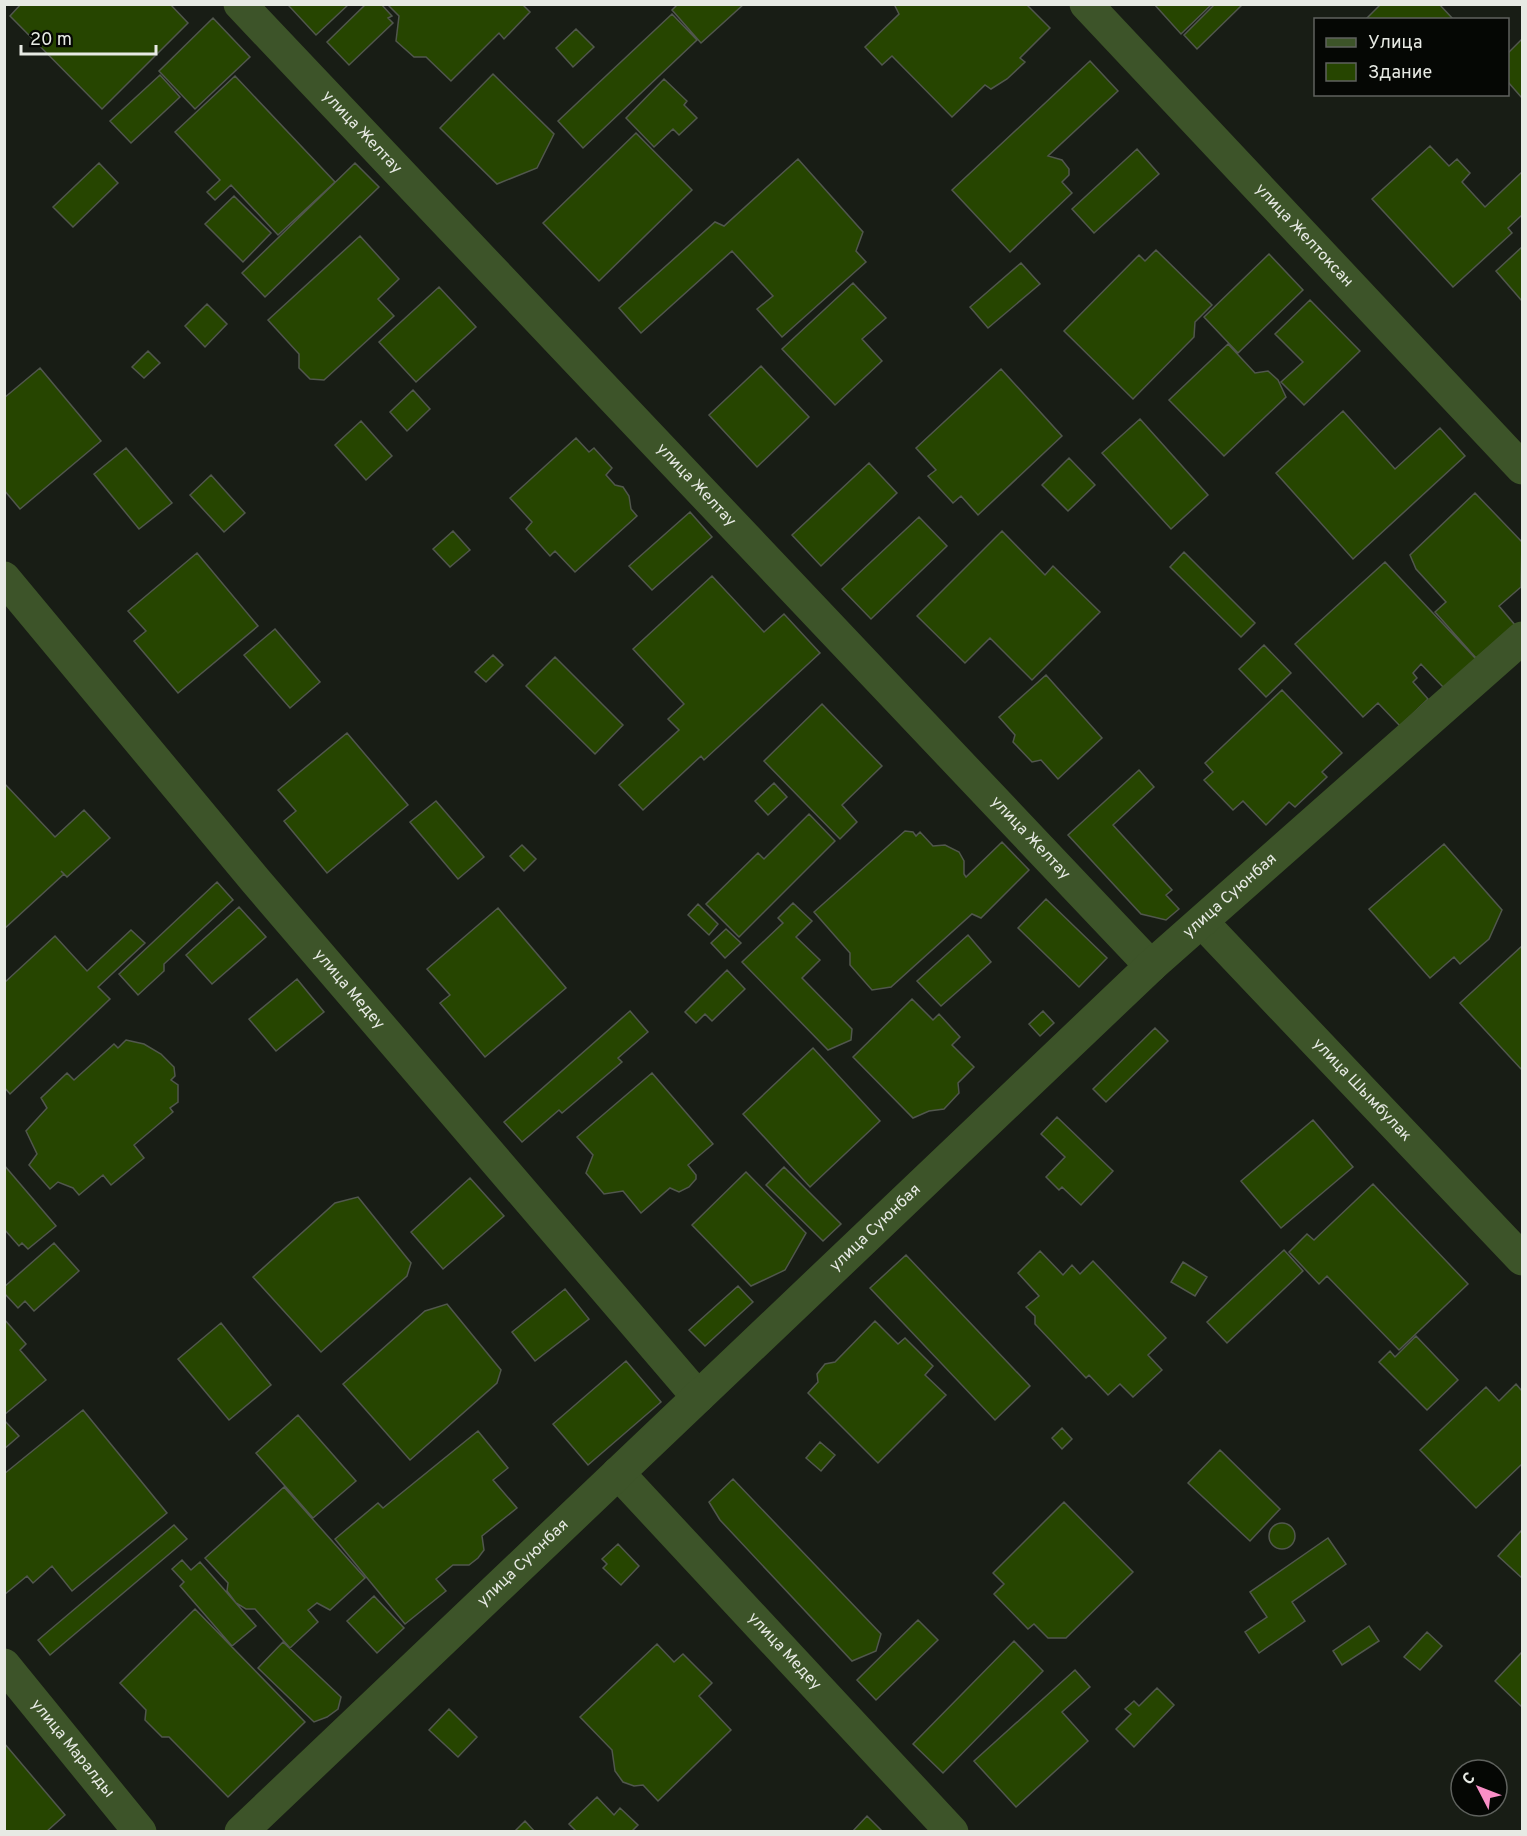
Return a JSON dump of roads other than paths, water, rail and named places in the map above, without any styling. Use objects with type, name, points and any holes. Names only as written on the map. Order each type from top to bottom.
[{"type":"street","name":"улица Желтау","points":[[240,4],[1151,966]]},
{"type":"street","name":"улица Желтоксан","points":[[1086,4],[1522,468]]},
{"type":"street","name":"улица Медеу","points":[[4,578],[263,889],[699,1397]]},
{"type":"street","name":"улица Суюнбая","points":[[241,1832],[1151,966],[1522,638]]},
{"type":"street","name":"улица Шымбулак","points":[[1202,922],[1522,1259]]},
{"type":"street","name":"улица Медеу","points":[[618,1473],[952,1832]]},
{"type":"street","name":"улица Маралды","points":[[4,1665],[140,1832]]}]
